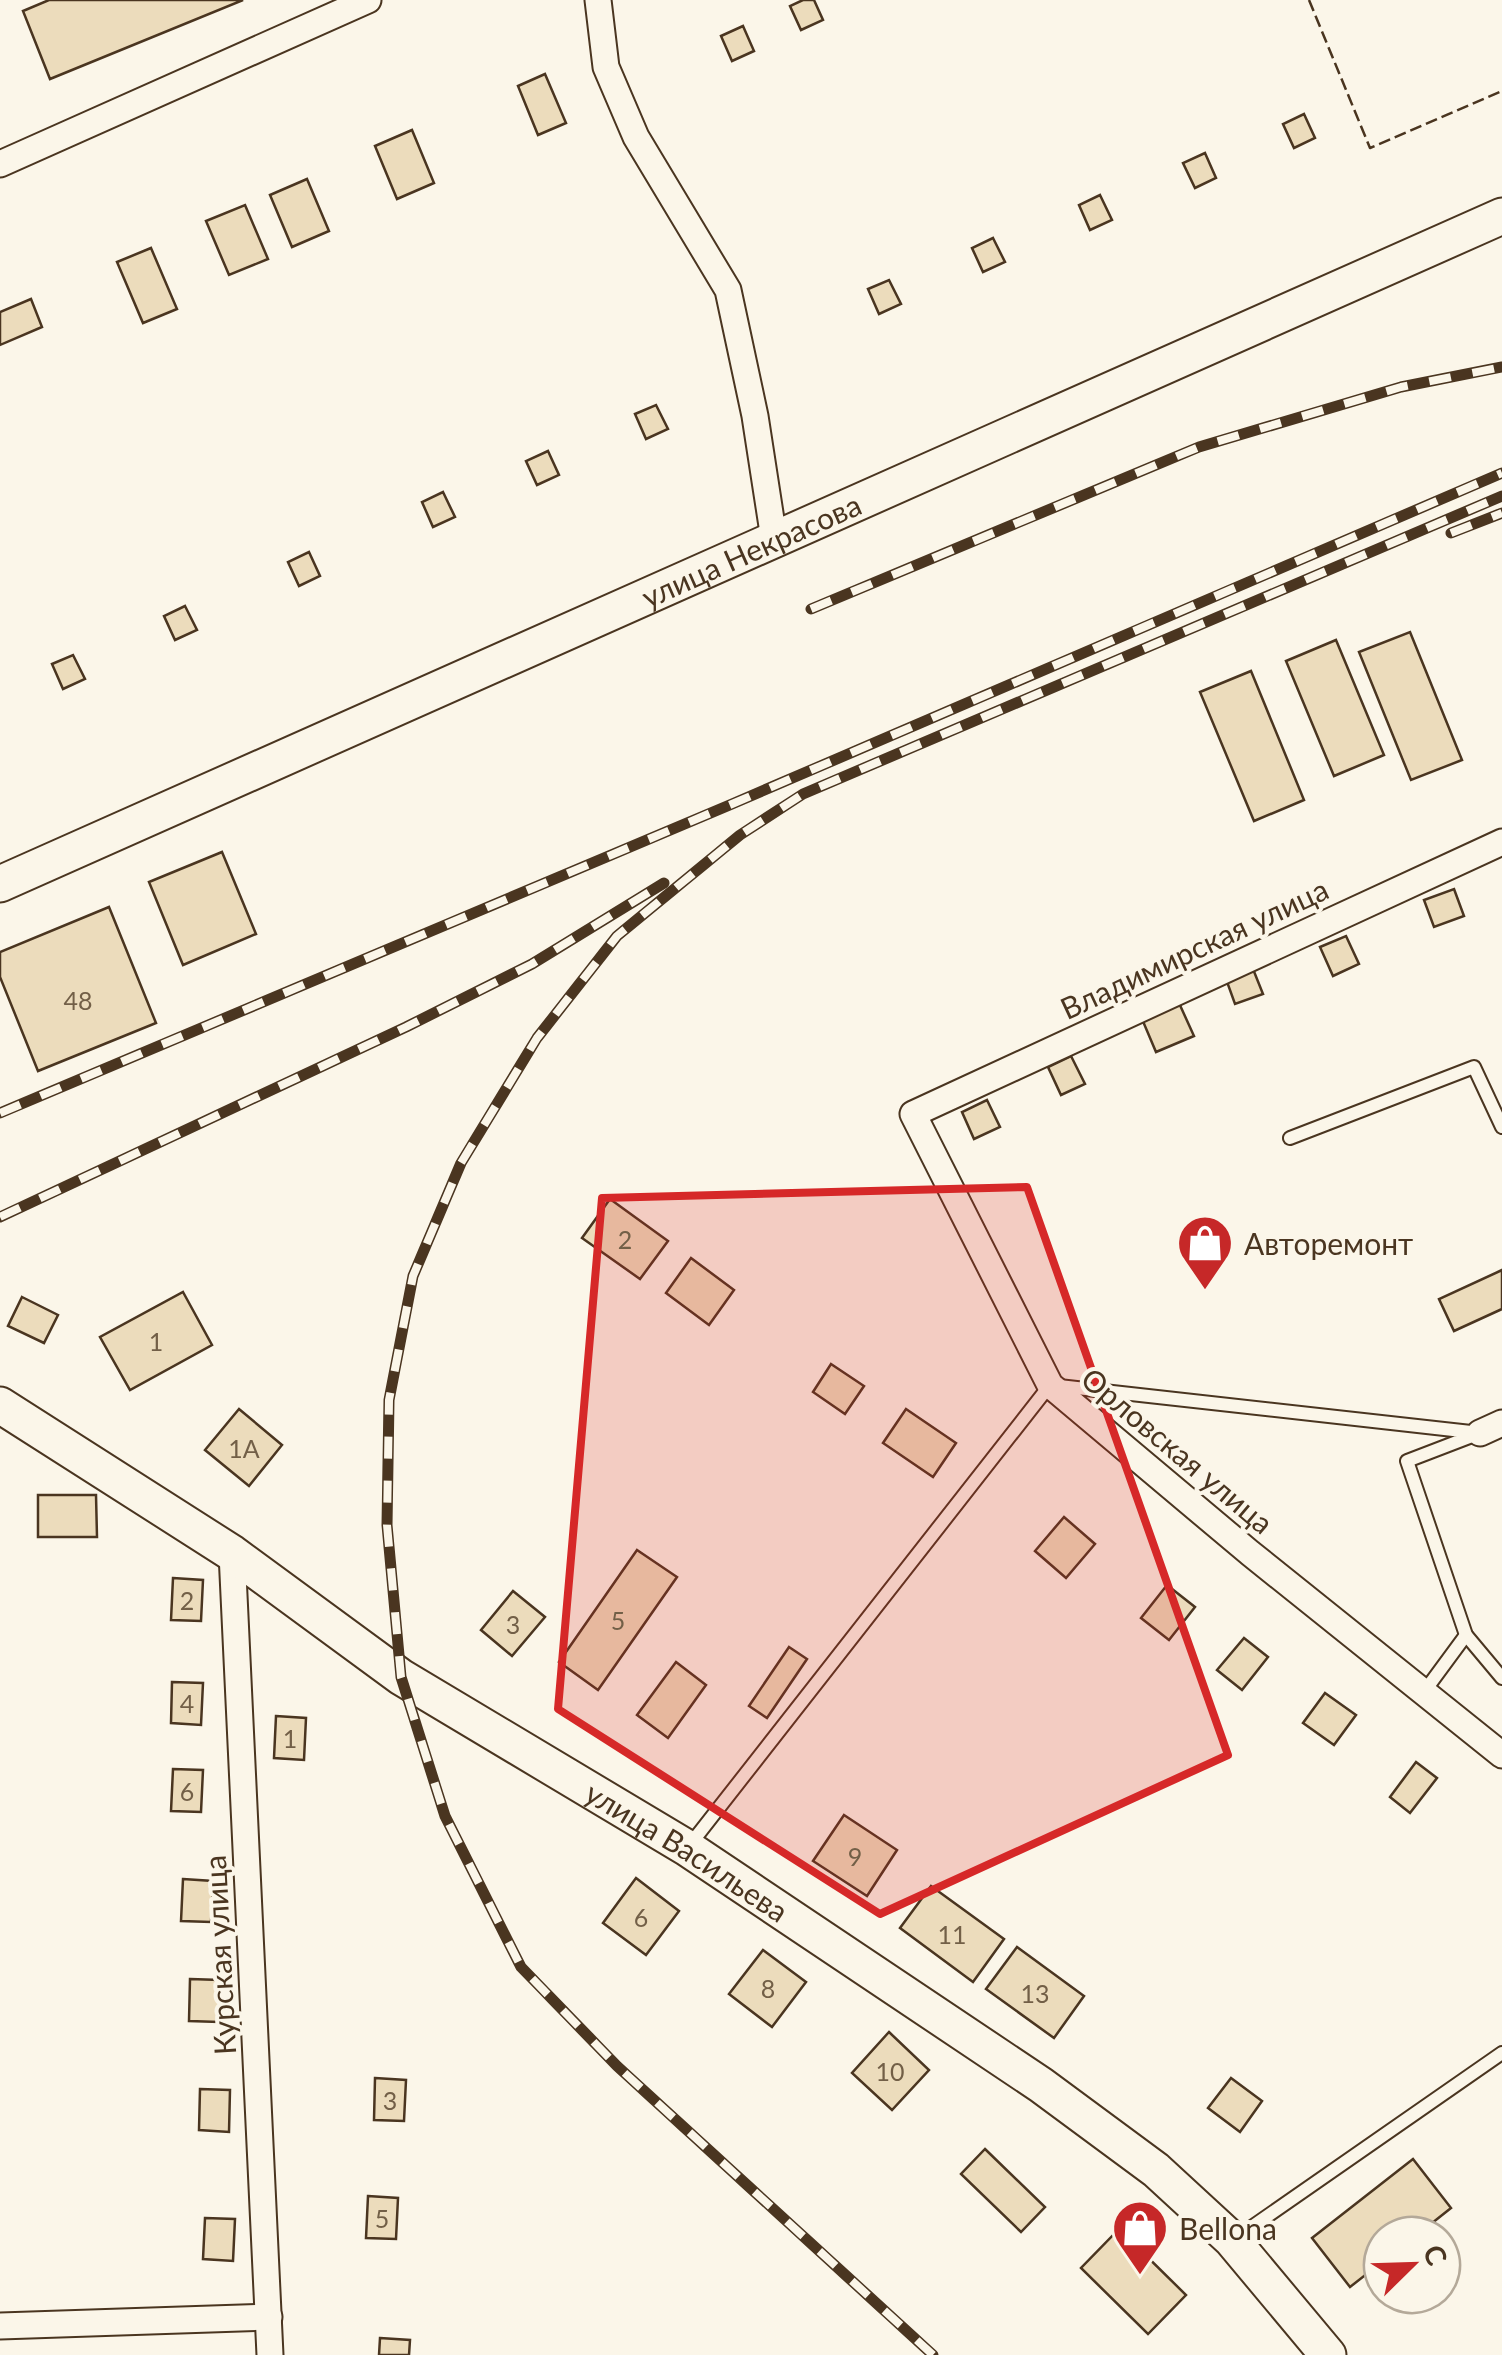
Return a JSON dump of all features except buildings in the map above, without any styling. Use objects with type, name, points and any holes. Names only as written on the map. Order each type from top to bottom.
[{"type":"street","points":[[0,164],[368,0]]},
{"type":"street","points":[[598,0],[606,67],[636,136],[728,290],[755,416],[774,539]]},
{"type":"street","name":"улица Некрасова","points":[[0,884],[1502,216]]},
{"type":"street","name":"Владимирская улица","points":[[913,1114],[1502,842]]},
{"type":"street","name":"Орловская улица","points":[[913,1114],[1050,1386],[1250,1553],[1502,1754]]},
{"type":"street","name":"улица Васильева","points":[[0,1406],[232,1552],[401,1677],[687,1848],[1041,2085],[1156,2170],[1232,2240],[1328,2355]]},
{"type":"street","name":"Курская улица","points":[[232,1552],[270,2355]]},
{"type":"street","points":[[0,2326],[269,2317]]},
{"type":"lane","points":[[1290,1138],[1474,1067],[1502,1127]]},
{"type":"lane","points":[[687,1848],[1050,1386],[1491,1428]]},
{"type":"lane","points":[[1491,1428],[1407,1460],[1466,1635],[1502,1678]]},
{"type":"lane","points":[[1424,1692],[1466,1635]]},
{"type":"lane","points":[[1232,2240],[1502,2053]]},
{"type":"highlighted area","points":[[1027,1187],[1228,1755],[880,1914],[558,1709],[602,1198]]},
{"type":"railway","points":[[811,609],[1199,447],[1401,387],[1502,367]]},
{"type":"railway","points":[[0,1113],[1502,473]]},
{"type":"railway","points":[[933,2355],[617,2066],[521,1967],[445,1816],[401,1677],[387,1525],[389,1400],[413,1276],[461,1163],[537,1038],[617,936],[740,835],[803,794],[1502,496]]},
{"type":"railway","points":[[1451,533],[1502,513]]},
{"type":"railway","points":[[0,1217],[532,964],[664,883]]},
{"type":"fence","points":[[1309,0],[1370,148],[1502,91]]},
{"type":"place","name":"Авторемонт","points":[[1205,1292]]},
{"type":"place","name":"Bellona","points":[[1140,2277]]}]
